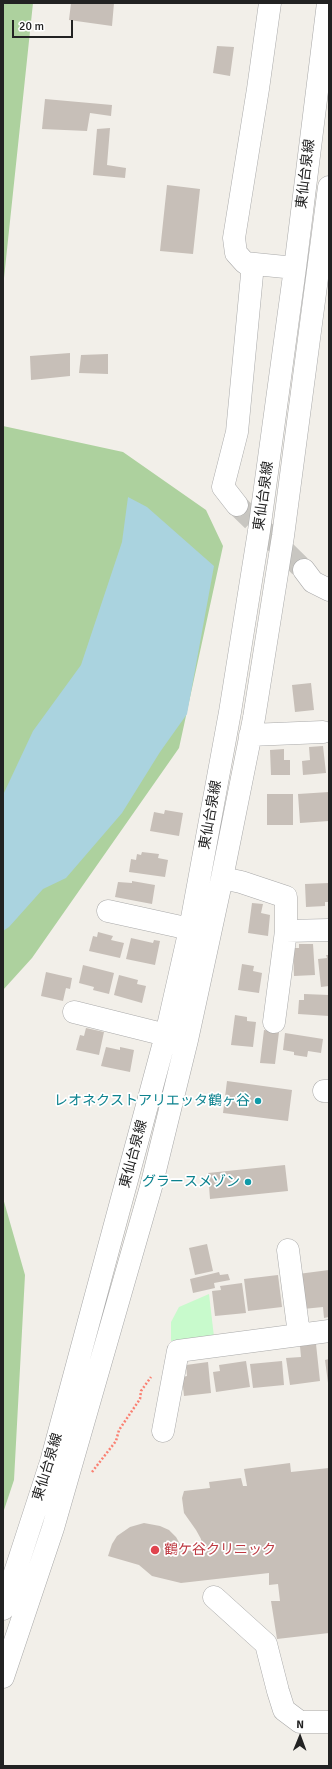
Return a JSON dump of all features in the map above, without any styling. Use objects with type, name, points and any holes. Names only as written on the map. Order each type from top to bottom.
[{"type":"street","points":[[270,3],[234,238],[236,253],[245,263],[295,268]]},
{"type":"street","name":"東仙台泉線","points":[[3,1609],[51,1462],[166,1035],[190,929],[230,712],[259,531],[295,268],[328,3]]},
{"type":"street","points":[[3,1677],[53,1528],[151,1187],[187,1040],[222,878],[250,735],[283,536],[325,232],[329,187]]},
{"type":"street","points":[[237,505],[223,487],[237,432],[253,264]]},
{"type":"street","points":[[304,570],[313,582],[329,590]]},
{"type":"street","points":[[250,735],[323,732]]},
{"type":"street","points":[[222,878],[241,882],[286,897],[286,931],[274,1022]]},
{"type":"street","points":[[108,911],[190,929]]},
{"type":"street","points":[[286,931],[329,930]]},
{"type":"street","points":[[74,1012],[166,1035]]},
{"type":"street","points":[[288,1250],[299,1334]]},
{"type":"street","points":[[163,1431],[178,1351],[329,1331]]},
{"type":"street","points":[[214,1597],[266,1644],[284,1710],[300,1722],[329,1722]]},
{"type":"path","points":[[89,1476],[116,1441],[119,1430],[140,1399],[141,1391]]},
{"type":"green space","points":[[3,3],[33,3],[3,297]]},
{"type":"green space","points":[[3,426],[123,452],[206,510],[223,546],[179,748],[32,958],[3,990]]},
{"type":"green space","points":[[3,1198],[25,1275],[14,1480],[3,1513]]},
{"type":"green space","points":[[209,1294],[214,1337],[171,1341],[171,1322],[179,1307]]},
{"type":"water","points":[[128,497],[147,507],[214,566],[187,714],[160,752],[122,813],[66,878],[43,889],[9,927],[3,931],[3,795],[33,731],[81,665],[122,542]]},
{"type":"building","points":[[71,3],[114,3],[112,26],[69,20]]},
{"type":"building","points":[[217,46],[234,47],[230,76],[213,73]]},
{"type":"building","points":[[45,99],[112,105],[111,116],[90,113],[87,131],[42,129]]},
{"type":"building","points":[[110,128],[107,165],[126,168],[125,178],[93,175],[97,129]]},
{"type":"building","points":[[167,185],[200,189],[193,254],[160,251]]},
{"type":"building","points":[[70,353],[70,376],[31,380],[30,356]]},
{"type":"building","points":[[108,354],[108,374],[79,373],[81,355]]},
{"type":"building","points":[[311,683],[314,710],[295,712],[292,685]]},
{"type":"building","points":[[323,746],[326,773],[303,775],[302,761],[310,760],[309,747]]},
{"type":"building","points":[[284,749],[284,760],[290,760],[290,775],[271,775],[270,750]]},
{"type":"building","points":[[329,792],[329,821],[300,823],[298,794]]},
{"type":"building","points":[[267,794],[293,794],[293,825],[267,825]]},
{"type":"building","points":[[165,810],[183,813],[179,836],[150,831],[154,812],[164,814]]},
{"type":"building","points":[[142,852],[159,854],[158,858],[168,860],[165,877],[129,872],[131,859],[136,860],[137,854],[141,855]]},
{"type":"building","points":[[132,881],[155,885],[152,904],[115,897],[118,882],[132,883]]},
{"type":"building","points":[[329,883],[329,902],[325,902],[325,906],[306,907],[305,884]]},
{"type":"building","points":[[252,903],[263,904],[261,913],[270,915],[268,936],[248,933]]},
{"type":"building","points":[[98,932],[113,936],[111,940],[124,943],[120,958],[89,951],[93,936],[97,937]]},
{"type":"building","points":[[131,938],[153,943],[154,940],[160,941],[155,965],[126,959]]},
{"type":"building","points":[[299,944],[313,944],[315,975],[294,976],[293,948],[299,948]]},
{"type":"building","points":[[326,955],[329,955],[329,986],[321,987],[318,959],[327,958]]},
{"type":"building","points":[[242,964],[254,966],[253,971],[262,973],[259,993],[238,990]]},
{"type":"building","points":[[83,965],[114,973],[109,994],[93,990],[94,987],[79,983]]},
{"type":"building","points":[[46,972],[72,978],[70,989],[66,988],[63,1001],[41,996]]},
{"type":"building","points":[[119,975],[138,980],[137,984],[146,986],[142,1003],[114,995]]},
{"type":"building","points":[[304,994],[329,995],[329,1016],[298,1014],[299,1000],[304,1000]]},
{"type":"building","points":[[235,1015],[247,1017],[247,1021],[256,1022],[253,1047],[231,1045]]},
{"type":"building","points":[[86,1028],[104,1032],[99,1055],[76,1050],[80,1035],[84,1036]]},
{"type":"building","points":[[264,1030],[279,1032],[275,1064],[260,1063]]},
{"type":"building","points":[[285,1033],[323,1039],[321,1053],[308,1051],[307,1057],[294,1055],[294,1052],[283,1050]]},
{"type":"building","points":[[106,1047],[120,1050],[120,1047],[134,1050],[130,1072],[101,1066]]},
{"type":"building","name":"レオネクストアリエッタ鶴ヶ谷","points":[[227,1081],[292,1090],[288,1121],[223,1113]]},
{"type":"building","name":"グラースメゾン","points":[[285,1165],[288,1191],[210,1199],[208,1173]]},
{"type":"building","points":[[207,1244],[213,1271],[195,1275],[189,1248]]},
{"type":"building","points":[[329,1270],[329,1317],[324,1318],[323,1307],[303,1309],[298,1274]]},
{"type":"building","points":[[219,1272],[220,1275],[228,1274],[230,1280],[214,1283],[215,1288],[193,1293],[190,1279]]},
{"type":"building","points":[[278,1275],[282,1307],[248,1311],[244,1279]]},
{"type":"building","points":[[242,1283],[246,1313],[215,1316],[212,1291],[221,1290],[220,1286]]},
{"type":"building","points":[[316,1344],[320,1381],[290,1385],[286,1358],[301,1357],[300,1346]]},
{"type":"building","points":[[329,1359],[329,1383],[328,1383],[325,1360]]},
{"type":"building","points":[[246,1361],[250,1387],[216,1392],[213,1372],[220,1371],[219,1365]]},
{"type":"building","points":[[282,1361],[284,1385],[253,1388],[250,1364]]},
{"type":"building","points":[[208,1362],[211,1393],[184,1396],[182,1377],[187,1376],[186,1365]]},
{"type":"building","points":[[290,1463],[291,1472],[329,1468],[329,1633],[277,1639],[271,1601],[280,1601],[278,1584],[269,1585],[269,1573],[181,1583],[152,1576],[139,1565],[108,1556],[112,1544],[117,1536],[130,1527],[144,1523],[160,1526],[169,1530],[176,1537],[184,1551],[202,1550],[201,1539],[184,1513],[182,1498],[184,1491],[210,1488],[209,1482],[241,1478],[243,1486],[247,1486],[244,1469]]},
{"type":"tunnel","points":[[237,505],[304,570]]},
{"type":"place","name":"レオネクストアリエッタ鶴ヶ谷","points":[[258,1101]]},
{"type":"place","name":"グラースメゾン","points":[[248,1182]]},
{"type":"place","name":"鶴ケ谷クリニック","points":[[155,1550]]}]
